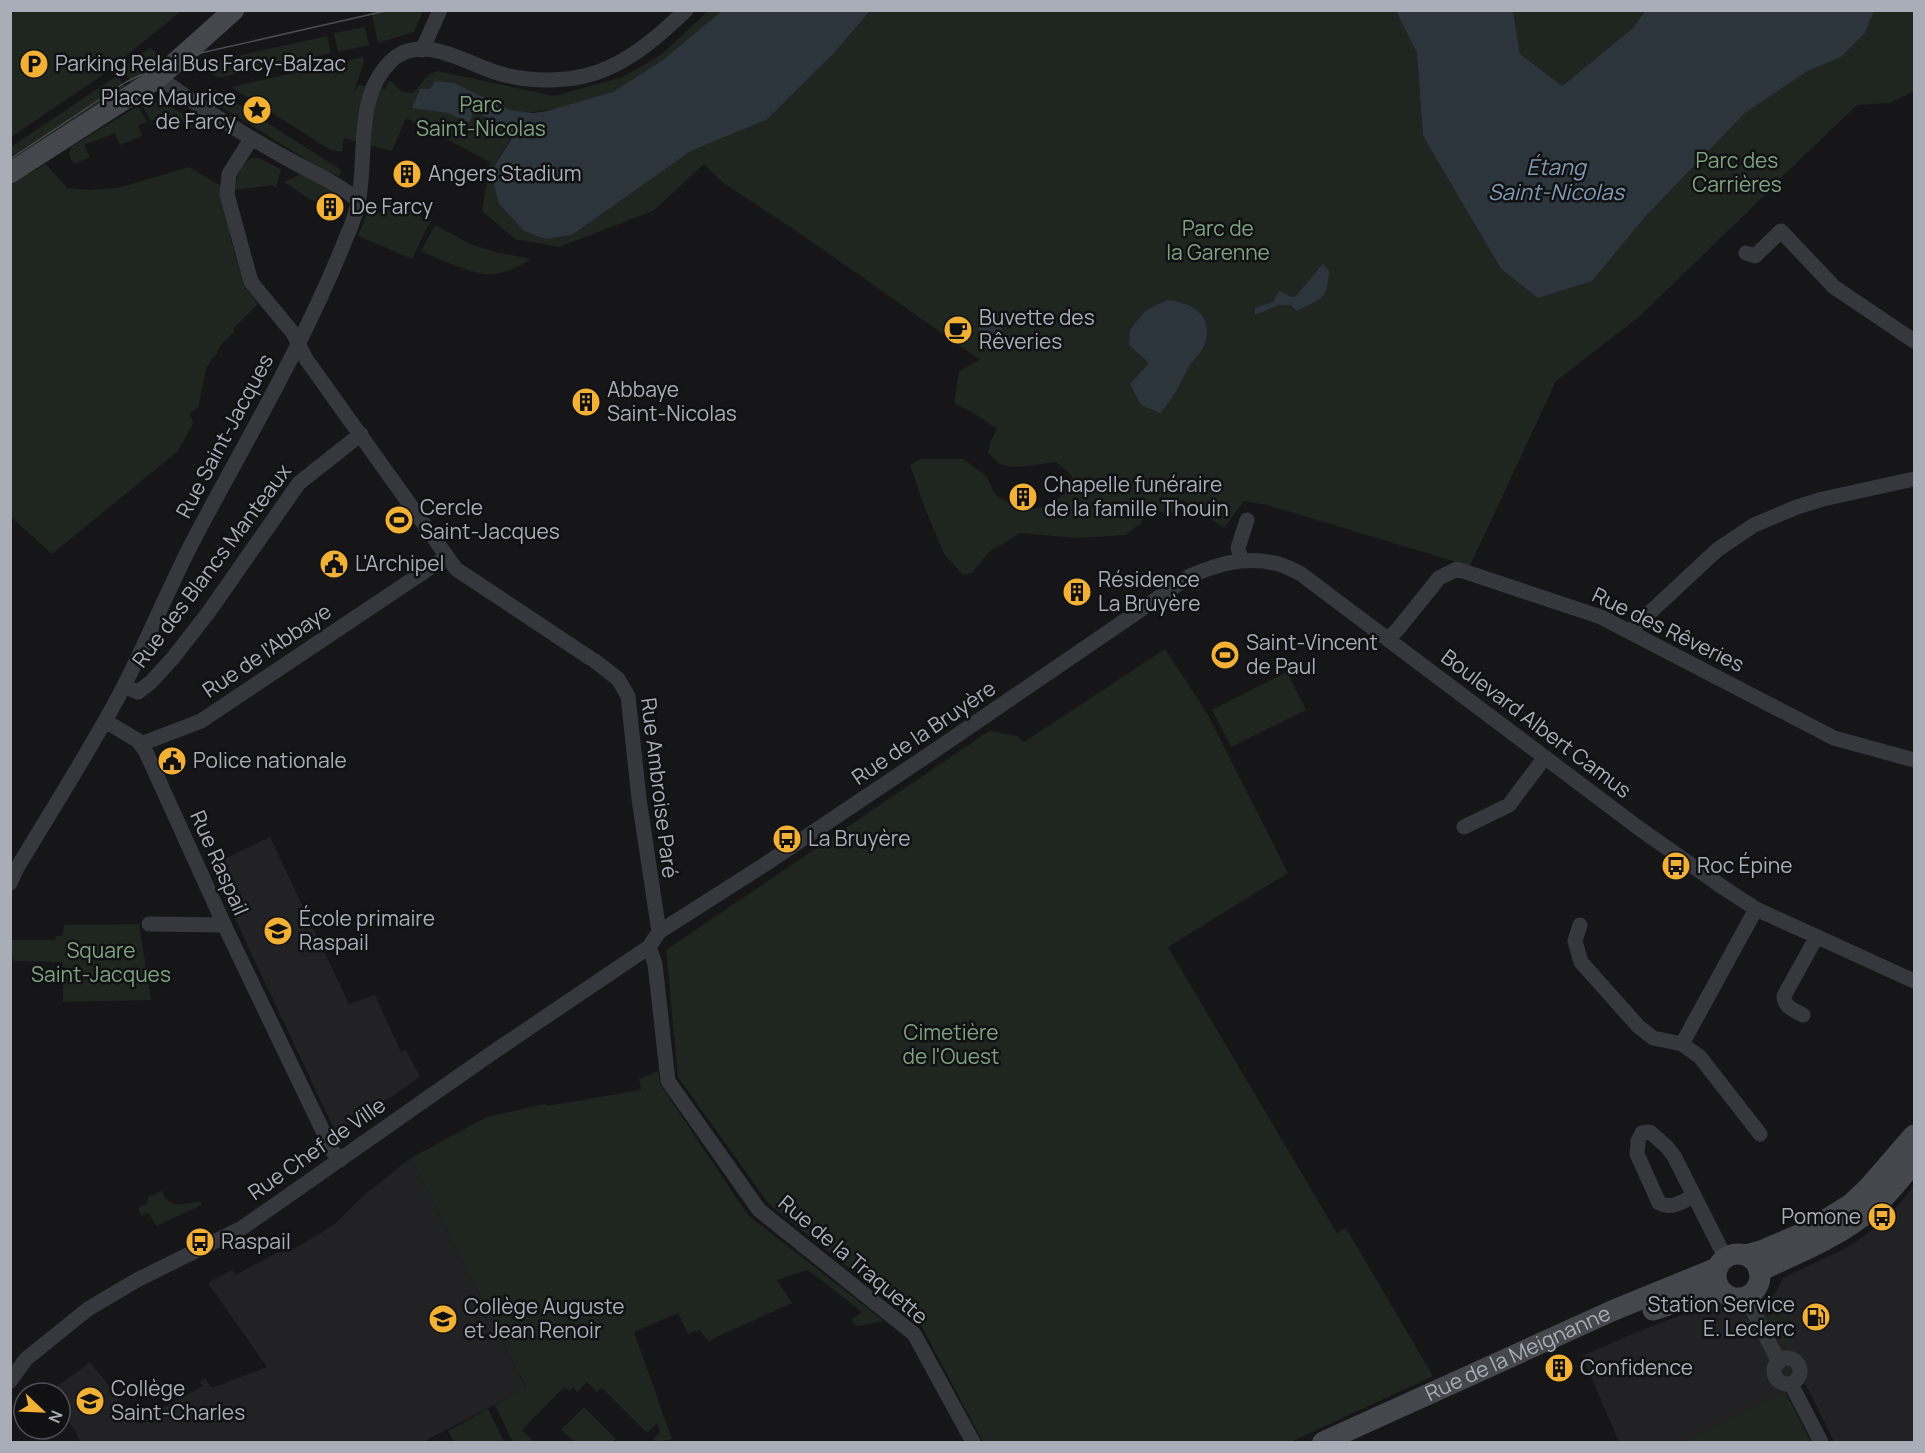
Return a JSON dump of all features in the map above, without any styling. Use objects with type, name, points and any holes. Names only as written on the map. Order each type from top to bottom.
[{"type":"main road","points":[[10,172],[159,77],[234,10]]},
{"type":"main road","name":"Rue de la Meignanne","points":[[1357,1443],[1574,1341],[1672,1302],[1761,1251],[1808,1231],[1851,1204],[1914,1135]]},
{"type":"main road","name":"Rue de la Meignanne","points":[[1323,1443],[1614,1310],[1733,1268],[1823,1242],[1867,1212],[1888,1193],[1914,1162]]},
{"type":"main road","points":[[1733,1268],[1758,1286],[1746,1297],[1731,1298],[1733,1268]]},
{"type":"street","points":[[441,13],[422,50],[453,54],[502,75],[537,81],[568,79],[598,73],[621,63],[649,44],[686,10]]},
{"type":"street","name":"Rue Saint-Jacques","points":[[11,883],[17,868],[124,686],[172,582],[298,344],[335,266],[359,201],[364,124],[371,94],[390,63],[404,53],[422,50]]},
{"type":"street","points":[[159,77],[192,102],[251,139],[343,188],[359,201]]},
{"type":"street","name":"Rue Ambroise Paré","points":[[251,139],[229,174],[227,194],[251,282],[294,333],[306,359],[446,557],[460,573],[618,679],[628,696],[640,807],[659,932]]},
{"type":"street","points":[[1746,253],[1755,256],[1781,231],[1834,286],[1914,341]]},
{"type":"street","name":"Rue des Blancs Manteaux","points":[[124,686],[138,692],[151,682],[208,613],[298,483],[361,434]]},
{"type":"street","points":[[1632,633],[1717,550],[1754,525],[1823,499],[1914,478]]},
{"type":"street","points":[[1234,561],[1247,520]]},
{"type":"street","name":"Rue de l'Abbaye","points":[[141,744],[201,721],[446,557]]},
{"type":"street","name":"Boulevard Albert Camus","points":[[1234,561],[1276,563],[1301,574],[1640,829],[1756,909],[1914,981]]},
{"type":"street","name":"Rue de la Bruyère","points":[[649,947],[659,932],[682,920],[912,766],[1190,576],[1234,561]]},
{"type":"street","name":"Rue des Rêveries","points":[[1388,639],[1439,578],[1457,569],[1601,617],[1834,738],[1914,760]]},
{"type":"street","points":[[105,721],[132,736],[141,744]]},
{"type":"street","name":"Rue Raspail","points":[[141,744],[288,1061],[333,1152],[340,1160]]},
{"type":"street","points":[[1464,827],[1509,805],[1545,757]]},
{"type":"street","points":[[1682,1044],[1756,909]]},
{"type":"street","points":[[149,924],[224,925]]},
{"type":"street","points":[[1580,925],[1575,941],[1581,962],[1638,1026],[1653,1038],[1682,1044],[1700,1057],[1760,1134]]},
{"type":"street","points":[[1803,1015],[1788,1007],[1784,996],[1816,938]]},
{"type":"street","name":"Rue Chef de Ville","points":[[10,1381],[23,1362],[88,1309],[137,1280],[242,1228],[542,1018],[649,947]]},
{"type":"street","name":"Rue de la Traquette","points":[[649,947],[655,964],[668,1081],[759,1210],[914,1334],[973,1443]]},
{"type":"street","points":[[1694,1196],[1673,1206],[1664,1206],[1659,1203],[1637,1154],[1641,1133],[1650,1132],[1667,1147],[1694,1196],[1733,1268]]},
{"type":"street","points":[[1746,1297],[1779,1362],[1787,1359],[1798,1364],[1799,1374],[1791,1384],[1821,1443]]},
{"type":"shaded area","name":"École primaire Raspail","points":[[270,837],[349,1004],[375,995],[401,1052],[406,1050],[420,1077],[391,1097],[348,1117],[351,1125],[342,1132],[334,1129],[210,866]]},
{"type":"shaded area","points":[[411,1158],[526,1388],[423,1442],[80,1442],[72,1427],[72,1381],[64,1381],[90,1362],[140,1424],[155,1412],[203,1386],[200,1381],[205,1378],[212,1388],[267,1367],[208,1283],[232,1270],[235,1275],[277,1253],[290,1251],[336,1223],[365,1194]]},
{"type":"shaded area","points":[[1914,1186],[1914,1442],[1834,1442],[1805,1383],[1683,1442],[1619,1442],[1582,1356],[1715,1302],[1743,1313],[1776,1293],[1783,1278],[1846,1248],[1867,1234],[1898,1206]]},
{"type":"green space","points":[[11,10],[181,11],[100,77],[11,137]]},
{"type":"green space","points":[[371,10],[423,11],[414,32],[378,43]]},
{"type":"green space","name":"Parc de la Garenne","points":[[708,11],[722,11],[672,54],[615,91],[571,105],[526,112],[495,165],[499,204],[524,231],[545,239],[572,235],[691,151],[766,120],[870,11],[1396,11],[1417,53],[1423,136],[1501,269],[1592,281],[1645,217],[1745,113],[1806,72],[1841,57],[1865,33],[1874,11],[1914,11],[1914,91],[1890,103],[1857,105],[1639,317],[1556,381],[1470,566],[1267,505],[1244,501],[1224,528],[1182,499],[1180,510],[1167,514],[1151,508],[1140,524],[1125,535],[1077,538],[1020,533],[989,552],[972,573],[963,575],[944,554],[910,465],[920,459],[963,459],[986,476],[995,494],[1020,510],[1038,508],[1053,502],[1064,492],[1072,476],[1056,462],[1016,467],[1003,465],[997,461],[988,453],[997,429],[954,403],[959,371],[980,360],[805,237],[722,182],[704,164],[653,211],[559,247],[515,239],[482,211],[490,162],[406,118],[392,151],[344,138],[342,152],[331,150],[231,87],[334,64],[337,74],[343,73],[340,62],[363,57],[364,61],[353,95],[358,85],[385,89],[389,80],[403,92],[413,93],[428,75],[437,71],[554,96],[623,77],[662,54]]},
{"type":"green space","points":[[1513,11],[1645,11],[1633,28],[1562,86],[1520,54]]},
{"type":"green space","points":[[365,27],[369,45],[338,52],[334,33]]},
{"type":"green space","points":[[327,36],[331,53],[218,78],[208,71],[206,63]]},
{"type":"green space","points":[[150,48],[166,59],[154,70],[131,83],[122,67]]},
{"type":"green space","points":[[118,75],[127,91],[11,163],[11,147]]},
{"type":"green space","points":[[216,90],[341,170],[340,176],[328,173],[207,98],[211,92]]},
{"type":"green space","points":[[151,100],[168,105],[180,113],[194,125],[194,129],[177,119],[172,128],[166,116],[151,121],[141,104]]},
{"type":"green space","points":[[138,106],[147,122],[138,126],[142,136],[120,145],[115,133],[84,145],[90,157],[74,164],[69,155],[71,147]]},
{"type":"green space","points":[[251,158],[259,158],[281,169],[276,188],[272,185],[235,190],[239,172]]},
{"type":"green space","points":[[46,164],[67,188],[88,190],[118,188],[189,167],[224,188],[231,240],[244,286],[258,304],[233,329],[235,331],[221,345],[206,369],[198,408],[190,414],[193,422],[191,428],[177,452],[52,554],[11,517],[10,185]]},
{"type":"green space","points":[[301,174],[339,195],[345,216],[308,198],[284,182]]},
{"type":"green space","points":[[388,199],[430,222],[412,259],[358,236],[369,208],[382,213]]},
{"type":"green space","points":[[435,225],[470,244],[531,259],[495,274],[483,274],[459,267],[421,251]]},
{"type":"green space","name":"Cimetière de l'Ouest","points":[[1165,649],[1207,713],[1288,873],[1168,947],[1337,1233],[1346,1228],[1433,1376],[1291,1442],[983,1442],[922,1327],[768,1203],[678,1077],[666,950],[989,731],[1017,736],[1024,742]]},
{"type":"green space","points":[[1287,672],[1306,710],[1231,747],[1212,710]]},
{"type":"green space","name":"Square Saint-Jacques","points":[[139,924],[151,1000],[63,1002],[63,962],[13,961],[13,955],[11,955],[11,940],[55,940],[56,936],[63,936],[64,925]]},
{"type":"green space","points":[[658,1071],[660,1084],[748,1215],[884,1321],[857,1326],[851,1320],[862,1312],[808,1270],[777,1280],[792,1303],[708,1341],[699,1330],[688,1334],[678,1313],[634,1332],[672,1439],[657,1442],[653,1439],[660,1432],[657,1423],[648,1432],[644,1430],[602,1388],[597,1392],[587,1382],[577,1392],[573,1387],[569,1391],[564,1387],[522,1430],[532,1440],[530,1442],[513,1442],[495,1405],[526,1387],[411,1158],[487,1117],[545,1104],[547,1106],[641,1090],[639,1079]]},
{"type":"green space","points":[[162,1191],[168,1201],[173,1203],[200,1201],[202,1205],[156,1226],[149,1213],[141,1216],[138,1208],[147,1204],[148,1197]]},
{"type":"green space","points":[[1781,1297],[1796,1348],[1787,1348],[1783,1345],[1768,1318],[1764,1299]]},
{"type":"green space","points":[[1785,1391],[1811,1442],[1683,1442]]},
{"type":"green space","points":[[584,1407],[616,1439],[614,1442],[575,1442],[561,1430]]},
{"type":"green space","points":[[488,1409],[504,1442],[454,1442],[448,1431]]},
{"type":"water","points":[[722,11],[870,11],[832,55],[766,120],[691,151],[572,235],[545,239],[524,231],[499,204],[494,185],[495,165],[512,138],[508,126],[474,112],[469,123],[448,113],[412,108],[420,89],[430,89],[435,81],[454,83],[510,110],[533,113],[613,92],[663,60]]},
{"type":"water","name":"Étang Saint-Nicolas","points":[[1396,11],[1513,11],[1520,54],[1562,86],[1633,28],[1645,11],[1874,11],[1865,33],[1841,57],[1806,72],[1745,113],[1645,217],[1592,281],[1538,298],[1501,269],[1423,136],[1417,53]]},
{"type":"water","points":[[1323,264],[1329,271],[1327,288],[1317,301],[1297,311],[1291,305],[1279,305],[1255,315],[1255,308],[1273,302],[1279,291],[1292,297],[1296,296]]},
{"type":"water","points":[[1167,300],[1186,304],[1200,313],[1207,327],[1207,336],[1203,349],[1190,365],[1169,402],[1160,413],[1141,405],[1130,384],[1149,363],[1129,345],[1130,330],[1145,311]]},
{"type":"water","points":[[990,320],[995,321],[1001,327],[1001,337],[995,343],[990,344],[985,343],[979,337],[978,332],[979,327],[985,321]]},
{"type":"tram line","points":[[10,159],[126,82],[165,63],[390,10]]},
{"type":"place","name":"Parking Relai Bus Farcy-Balzac","points":[[34,64]]},
{"type":"place","name":"Place Maurice de Farcy","points":[[257,110]]},
{"type":"place","name":"Angers Stadium","points":[[407,174]]},
{"type":"place","name":"De Farcy","points":[[330,207]]},
{"type":"place","name":"Buvette des Rêveries","points":[[958,330]]},
{"type":"place","name":"Abbaye Saint-Nicolas","points":[[586,402]]},
{"type":"place","name":"Chapelle funéraire de la famille Thouin","points":[[1023,497]]},
{"type":"place","name":"Cercle Saint-Jacques","points":[[399,520]]},
{"type":"place","name":"L'Archipel","points":[[334,564]]},
{"type":"place","name":"Résidence La Bruyère","points":[[1077,592]]},
{"type":"place","name":"Saint-Vincent de Paul","points":[[1225,655]]},
{"type":"place","name":"Police nationale","points":[[172,761]]},
{"type":"place","name":"La Bruyère","points":[[787,839]]},
{"type":"place","name":"Roc Épine","points":[[1676,866]]},
{"type":"place","name":"École primaire Raspail","points":[[278,931]]},
{"type":"place","name":"Pomone","points":[[1882,1217]]},
{"type":"place","name":"Raspail","points":[[200,1242]]},
{"type":"place","name":"Station Service E. Leclerc","points":[[1816,1317]]},
{"type":"place","name":"Collège Auguste et Jean Renoir","points":[[443,1319]]},
{"type":"place","name":"Confidence","points":[[1559,1368]]},
{"type":"place","name":"Collège Saint-Charles","points":[[90,1401]]},
{"type":"park label","name":"Parc Saint-Nicolas","points":[[481,117]]},
{"type":"park label","name":"Parc des Carrières","points":[[1737,173]]}]
